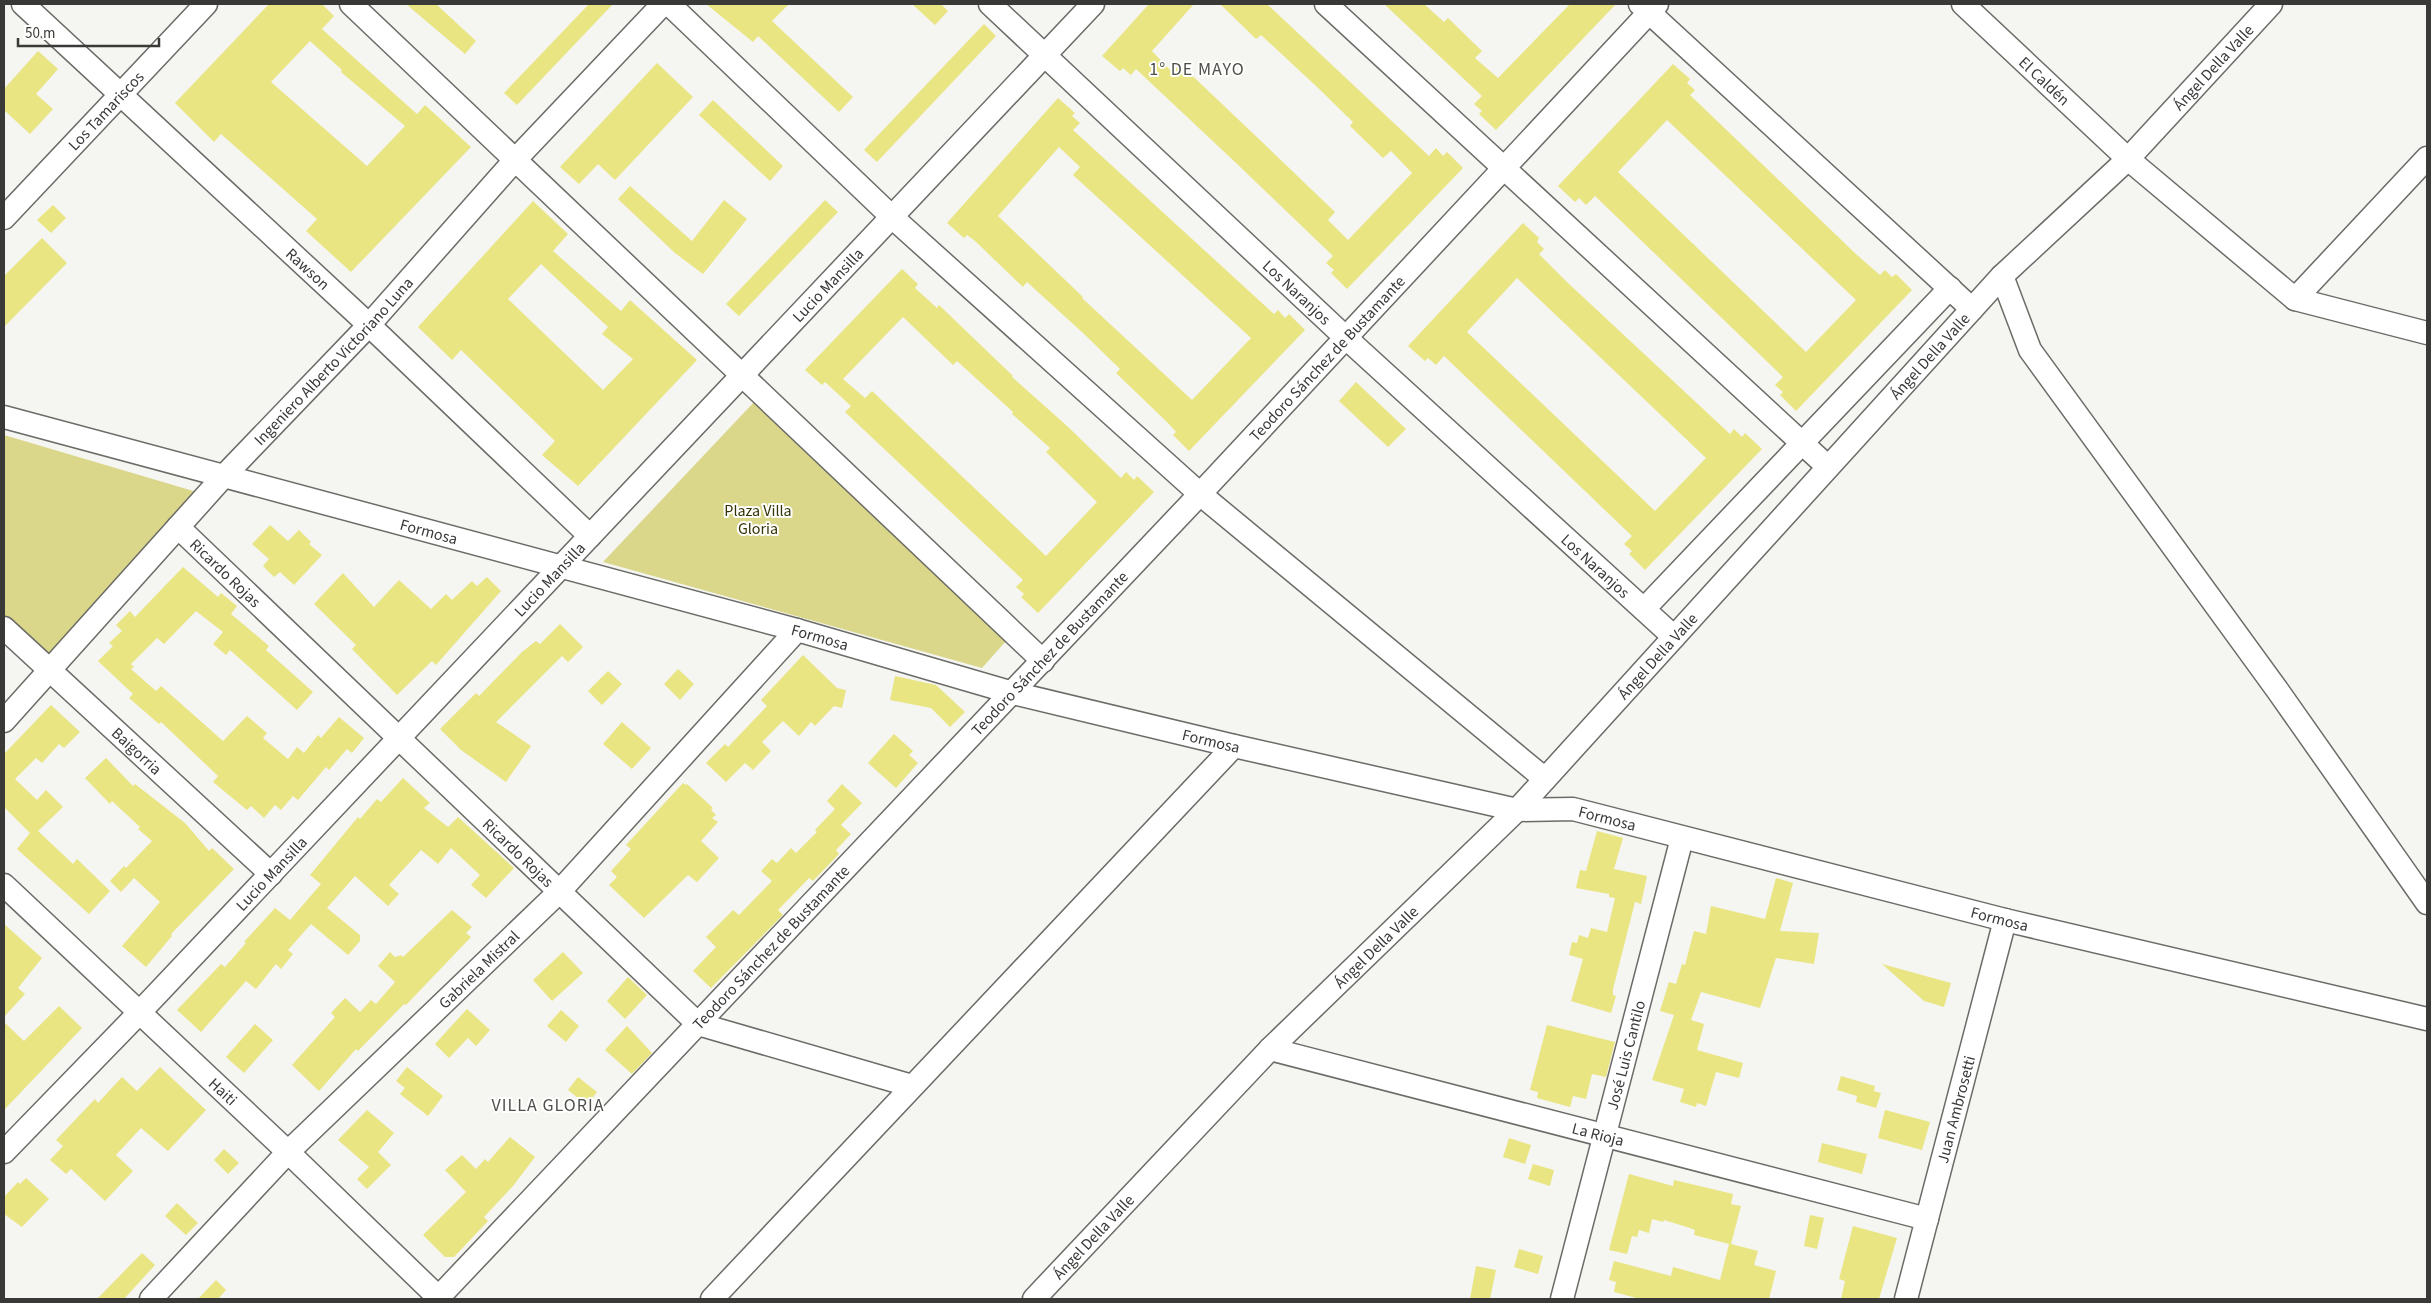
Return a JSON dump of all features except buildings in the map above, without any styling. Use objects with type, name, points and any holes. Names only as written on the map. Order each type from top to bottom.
[{"type":"street","name":"Rawson","points":[[23,4],[369,325],[590,536]]},
{"type":"street","name":"Los Tamariscos","points":[[4,218],[206,4]]},
{"type":"street","points":[[350,4],[1043,661]]},
{"type":"street","name":"Ingeniero Alberto Victoriano Luna","points":[[4,721],[223,477],[369,325],[515,160],[663,4]]},
{"type":"street","points":[[669,4],[892,217],[1200,494],[1545,779]]},
{"type":"street","name":"Los Naranjos","points":[[990,4],[1345,338],[1674,637]]},
{"type":"street","name":"Lucio Mansilla","points":[[4,1152],[271,874],[1093,4]]},
{"type":"street","points":[[1326,4],[1828,467]]},
{"type":"street","name":"El Caldén","points":[[1962,4],[2128,159],[2295,298]]},
{"type":"street","name":"Ángel Della Valle","points":[[1034,1299],[1270,1049],[1517,810],[2002,276],[2128,159],[2271,4]]},
{"type":"street","points":[[1649,6],[1972,309]]},
{"type":"street","name":"Teodoro Sánchez de Bustamante","points":[[438,1299],[1200,494],[1504,168],[1649,6]]},
{"type":"street","points":[[2427,158],[2295,298],[2427,333]]},
{"type":"street","points":[[2002,276],[2030,350],[2273,683],[2427,903]]},
{"type":"street","name":"Ángel Della Valle","points":[[1644,609],[1950,288]]},
{"type":"street","name":"Formosa","points":[[4,417],[797,630],[1013,693],[1234,746],[1517,810],[1573,809],[2005,920],[2427,1019]]},
{"type":"street","name":"Ricardo Rojas","points":[[178,527],[400,737],[698,1024],[912,1086]]},
{"type":"street","name":"Baigorria","points":[[4,628],[48,671],[271,874]]},
{"type":"street","name":"Gabriela Mistral","points":[[151,1299],[288,1152],[559,892],[797,630]]},
{"type":"street","points":[[712,1299],[1234,746]]},
{"type":"street","name":"José Luis Cantilo","points":[[1562,1299],[1682,838]]},
{"type":"street","name":"Haiti","points":[[4,885],[288,1152],[438,1299]]},
{"type":"street","name":"Juan Ambrosetti","points":[[1906,1299],[2005,920]]},
{"type":"street","name":"La Rioja","points":[[1270,1049],[1927,1220]]},
{"type":"green space","name":"Plaza Villa Gloria","points":[[755,401],[1007,640],[982,668],[603,562]]},
{"type":"green space","points":[[4,435],[200,493],[48,657],[4,615]]},
{"type":"district","name":"1° DE MAYO","points":[[1197,69]]},
{"type":"district","name":"VILLA GLORIA","points":[[548,1105]]}]
